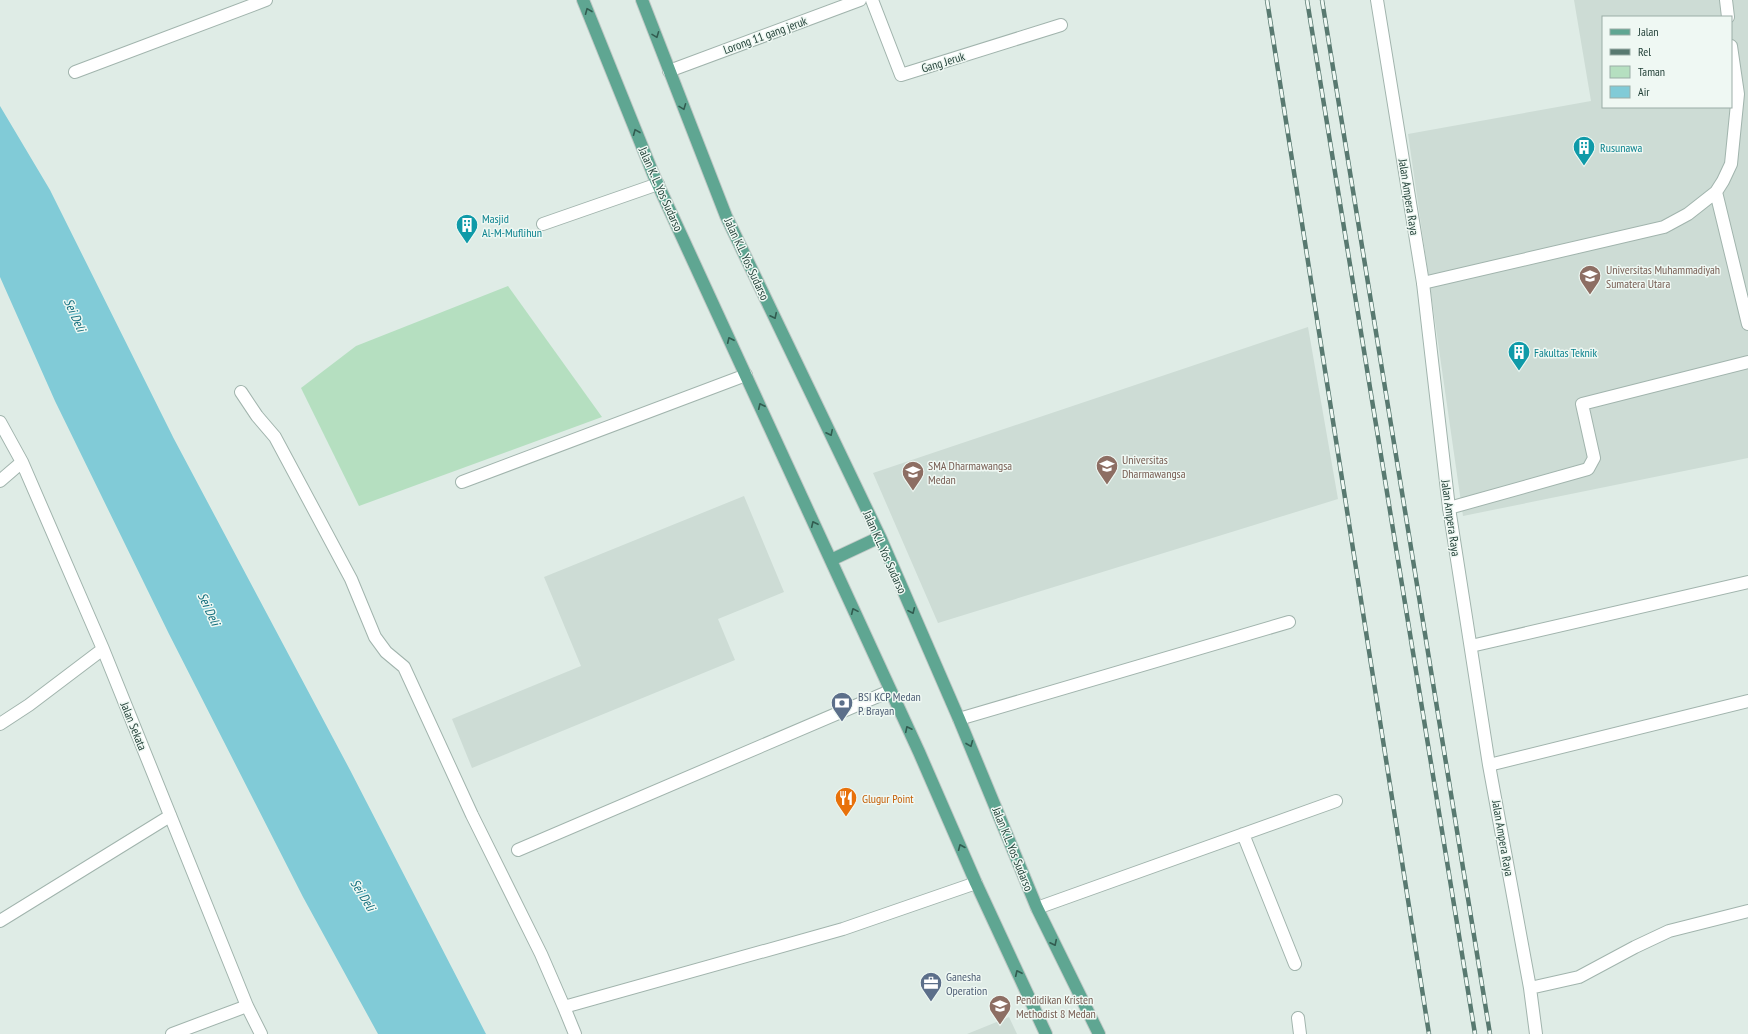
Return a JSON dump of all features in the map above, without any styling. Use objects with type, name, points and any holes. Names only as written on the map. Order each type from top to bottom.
[{"type":"main road","name":"Jalan K. L. Yos Sudarso","points":[[583,0],[658,184],[746,375]]},
{"type":"main road","points":[[642,0],[669,71]]},
{"type":"main road","name":"Jalan K.L. Yos Sudarso","points":[[669,71],[726,216],[880,537],[959,719],[1037,908],[1096,1032]]},
{"type":"main road","points":[[746,375],[919,752],[976,883],[1046,1034]]},
{"type":"main road","points":[[831,560],[880,537]]},
{"type":"street","points":[[75,72],[266,0]]},
{"type":"street","name":"Lorong 11 gang jeruk","points":[[669,71],[860,0]]},
{"type":"street","name":"Gang Jeruk","points":[[872,0],[901,75],[1061,25]]},
{"type":"street","name":"Jalan Ampera Raya","points":[[1377,0],[1423,283],[1449,508],[1489,765],[1530,988],[1536,1034]]},
{"type":"street","points":[[1726,0],[1728,16]]},
{"type":"street","points":[[1423,283],[1664,227],[1688,214],[1716,192],[1731,164],[1738,94],[1732,53]]},
{"type":"street","points":[[543,224],[658,184]]},
{"type":"street","points":[[1716,192],[1748,324]]},
{"type":"street","points":[[1449,508],[1588,469],[1594,458],[1582,404],[1748,362]]},
{"type":"street","points":[[462,482],[746,375]]},
{"type":"street","points":[[241,392],[257,416],[275,437],[351,579],[375,637],[386,652],[404,667],[472,815],[541,954],[575,1034]]},
{"type":"street","name":"Jalan Sekata","points":[[0,422],[22,462],[103,649],[246,1006],[261,1034]]},
{"type":"street","points":[[0,481],[22,462]]},
{"type":"street","points":[[1471,646],[1748,582]]},
{"type":"street","points":[[959,719],[1288,622]]},
{"type":"street","points":[[0,724],[103,649]]},
{"type":"street","points":[[518,850],[890,691]]},
{"type":"street","points":[[1489,765],[1748,701]]},
{"type":"street","points":[[1037,908],[1336,801]]},
{"type":"street","points":[[0,921],[170,816]]},
{"type":"street","points":[[1243,834],[1295,964]]},
{"type":"street","points":[[564,1008],[843,929],[976,883]]},
{"type":"street","points":[[1530,988],[1579,976],[1670,930],[1748,911]]},
{"type":"street","points":[[172,1034],[246,1006]]},
{"type":"street","points":[[1298,1018],[1300,1034]]},
{"type":"shaded area","name":"Universitas Muhammadiyah Sumatera Utara","points":[[1574,0],[1748,0],[1748,458],[1463,516],[1408,134],[1591,101]]},
{"type":"shaded area","name":"Universitas Dharmawangsa","points":[[1308,327],[1338,499],[938,623],[873,473]]},
{"type":"shaded area","points":[[744,496],[784,592],[718,619],[735,660],[472,768],[452,719],[581,666],[544,577]]},
{"type":"shaded area","name":"Pendidikan Kristen Methodist 8 Medan","points":[[1009,1017],[1017,1034],[967,1034]]},
{"type":"green space","points":[[508,286],[602,417],[359,506],[301,388],[356,346]]},
{"type":"water","name":"Sei Deli","points":[[0,106],[50,190],[174,439],[350,770],[486,1034],[378,1034],[303,897],[169,634],[55,401],[0,277]]},
{"type":"railway","points":[[1267,0],[1429,1034]]},
{"type":"railway","points":[[1307,0],[1475,1034]]},
{"type":"railway","points":[[1322,0],[1490,1034]]},
{"type":"place","name":"Rusunawa","points":[[1584,166]]},
{"type":"place","name":"Masjid Al-M-Muflihun","points":[[467,244]]},
{"type":"place","name":"Universitas Muhammadiyah Sumatera Utara","points":[[1590,296]]},
{"type":"place","name":"Fakultas Teknik","points":[[1519,372]]},
{"type":"place","name":"Universitas Dharmawangsa","points":[[1107,486]]},
{"type":"place","name":"SMA Dharmawangsa Medan","points":[[913,492]]},
{"type":"place","name":"BSI KCP Medan P. Brayan","points":[[842,722]]},
{"type":"place","name":"Glugur Point","points":[[846,818]]},
{"type":"place","name":"Ganesha Operation","points":[[931,1002]]},
{"type":"place","name":"Pendidikan Kristen Methodist 8 Medan","points":[[1000,1026]]}]
